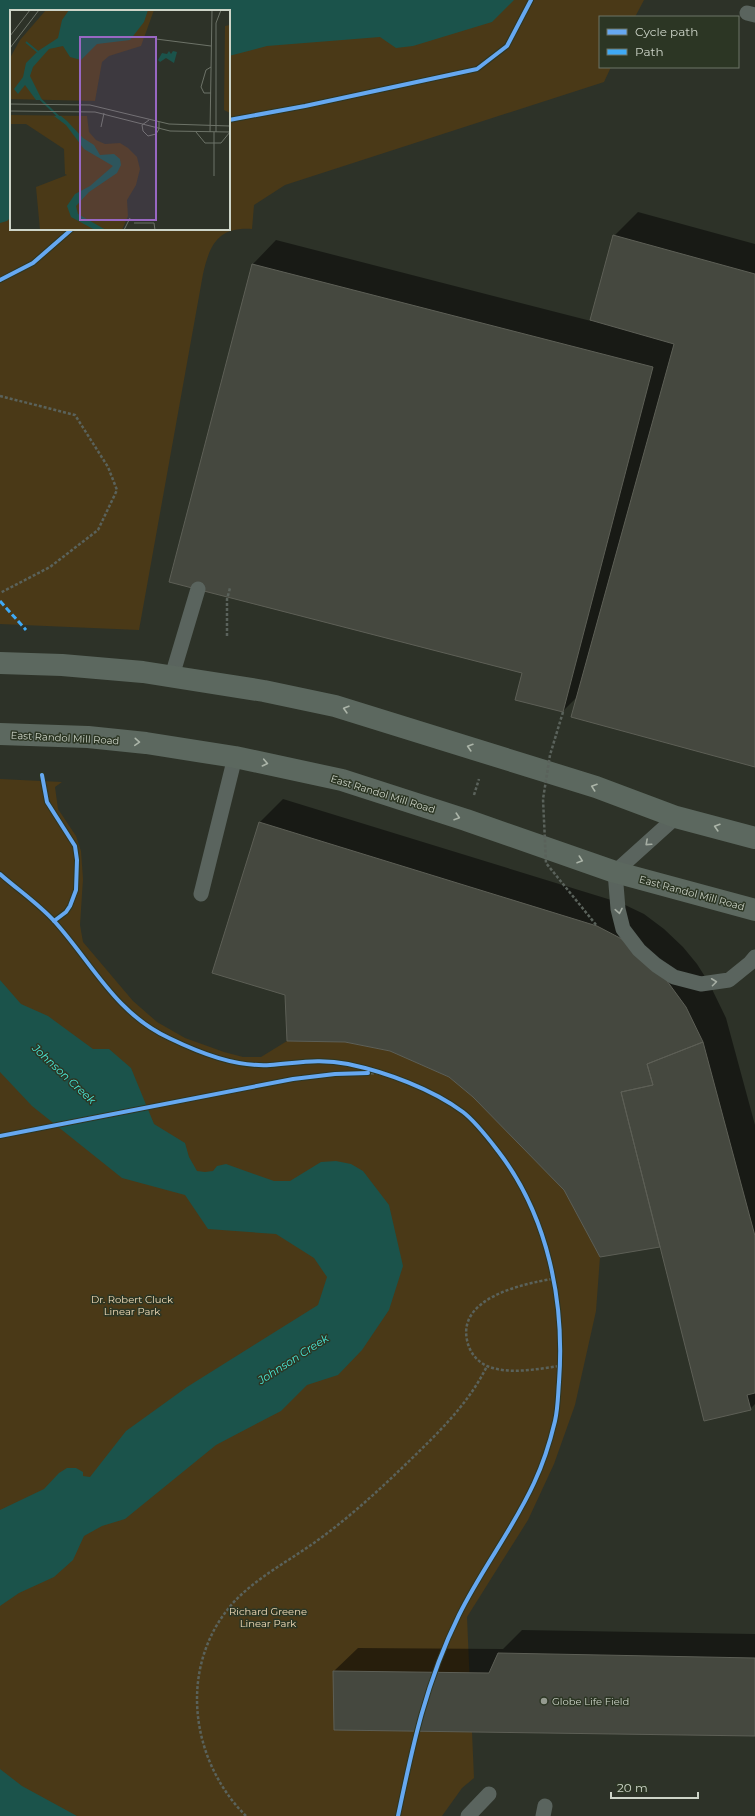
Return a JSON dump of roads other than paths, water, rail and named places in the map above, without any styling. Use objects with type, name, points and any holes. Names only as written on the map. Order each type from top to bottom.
[{"type":"main road","points":[[0,663],[99,668],[172,676],[264,691],[335,706],[596,787],[676,817],[755,838]]},
{"type":"main road","name":"East Randol Mill Road","points":[[0,734],[88,737],[146,743],[235,757],[342,780],[466,820],[615,872],[755,910]]},
{"type":"lane","points":[[172,676],[198,589]]},
{"type":"lane","points":[[201,894],[235,757]]},
{"type":"lane","points":[[676,817],[615,872],[618,909],[623,930],[639,950],[674,978],[701,984],[729,980],[755,957]]},
{"type":"lane","points":[[468,1816],[489,1794]]},
{"type":"water","points":[[0,0],[514,0],[492,22],[413,46],[396,48],[380,37],[267,46],[230,56],[230,10],[10,10],[10,218],[7,221],[0,223]]},
{"type":"water","name":"Johnson Creek","points":[[0,980],[21,1004],[48,1016],[93,1049],[109,1049],[131,1068],[154,1124],[185,1143],[189,1157],[197,1171],[213,1171],[217,1166],[226,1164],[274,1181],[290,1181],[321,1162],[336,1161],[351,1164],[363,1171],[389,1205],[403,1266],[389,1310],[362,1350],[338,1375],[307,1385],[281,1411],[216,1445],[125,1519],[102,1526],[84,1536],[73,1560],[54,1577],[19,1593],[0,1606],[0,1510],[44,1489],[59,1473],[67,1468],[76,1468],[83,1472],[83,1476],[90,1477],[126,1431],[187,1387],[318,1305],[327,1277],[314,1258],[276,1234],[208,1229],[185,1195],[122,1178],[32,1106],[0,1072]]},
{"type":"water","points":[[0,1769],[22,1786],[77,1816],[0,1816]]},
{"type":"place","name":"Globe Life Field","points":[[544,1701]]},
{"type":"park label","name":"Dr. Robert Cluck Linear Park","points":[[132,1304]]},
{"type":"park label","name":"Richard Greene Linear Park","points":[[268,1616]]}]
